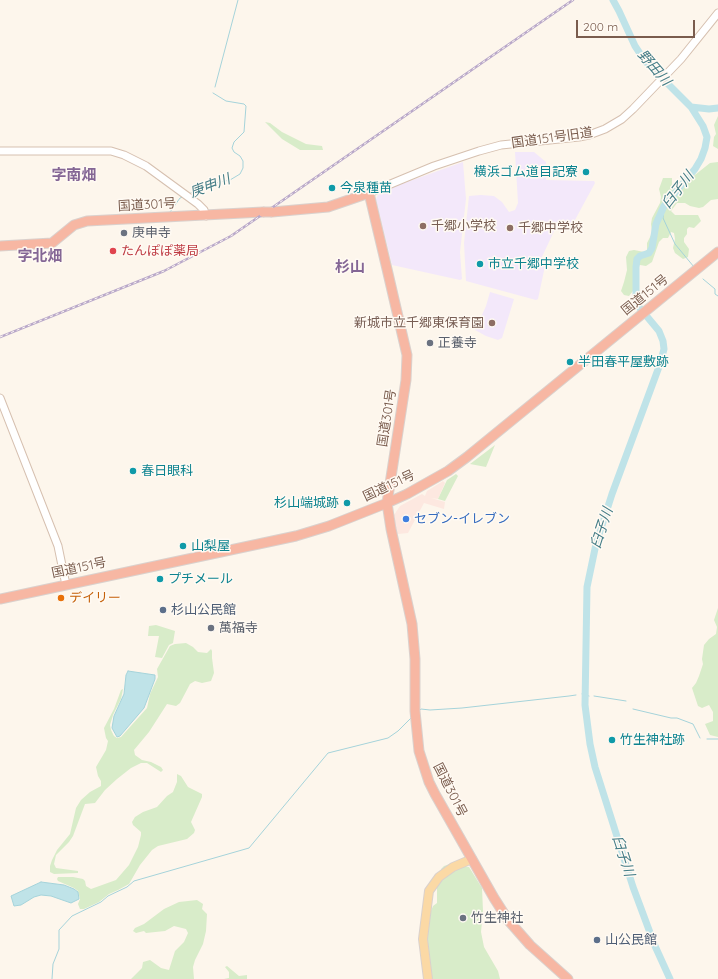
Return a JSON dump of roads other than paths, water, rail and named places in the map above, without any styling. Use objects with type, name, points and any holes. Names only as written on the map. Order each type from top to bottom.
[{"type":"highway","name":"国道301号","points":[[0,246],[52,243],[74,225],[87,221],[206,216],[328,207],[368,193],[407,355],[406,380],[387,503],[391,529],[412,624],[415,714],[419,751],[429,782],[494,898],[513,927],[539,954],[568,979]]},
{"type":"highway","name":"国道151号","points":[[0,599],[296,536],[329,526],[407,494],[448,471],[468,457],[718,252]]},
{"type":"main road","points":[[428,979],[423,939],[429,891],[439,877],[453,867],[472,859]]},
{"type":"street","name":"国道151号旧道","points":[[368,193],[446,161],[492,147],[578,137],[596,133],[622,119],[633,109],[681,59],[718,13]]},
{"type":"street","points":[[0,151],[111,151],[124,155],[136,160],[186,195],[204,210],[206,216]]},
{"type":"street","points":[[0,398],[58,546],[66,585]]},
{"type":"water","points":[[128,671],[155,675],[155,679],[144,708],[120,736],[117,737],[112,728],[114,716],[124,694],[126,675]]},
{"type":"water","points":[[41,882],[64,885],[74,889],[78,892],[79,899],[71,903],[51,896],[41,895],[34,897],[21,905],[14,906],[11,896]]},
{"type":"waterway","name":"庚申川","points":[[215,87],[238,0]]},
{"type":"waterway","name":"野田川","points":[[613,0],[635,46],[645,61],[691,107],[709,109],[718,108]]},
{"type":"waterway","name":"庚申川","points":[[189,194],[206,185],[230,180],[240,174],[243,168],[243,161],[232,148],[234,142],[244,132],[246,106],[244,104],[226,101],[213,93]]},
{"type":"waterway","name":"臼子川","points":[[670,979],[655,946],[633,887],[595,767],[590,744],[585,705],[587,587],[596,544],[612,494],[660,364],[664,349],[659,331],[639,307],[636,300],[636,267],[637,259],[640,256],[649,253],[652,248],[656,224],[664,206],[695,169],[705,148],[707,137],[703,126],[691,107]]},
{"type":"waterway","name":"庚申川","points":[[170,212],[180,198],[183,197]]},
{"type":"waterway","points":[[664,206],[663,218],[675,244],[694,267]]},
{"type":"waterway","points":[[703,279],[715,289],[715,294],[718,296]]},
{"type":"waterway","name":"臼子川","points":[[582,694],[589,696]]},
{"type":"waterway","points":[[419,711],[421,709],[430,710],[462,708],[576,695]]},
{"type":"waterway","points":[[594,696],[626,701]]},
{"type":"waterway","points":[[633,709],[671,718],[677,718],[693,724],[700,738]]},
{"type":"waterway","points":[[52,979],[53,964],[59,949],[59,930],[72,916],[101,902],[108,896],[127,887],[134,881],[249,848],[328,753],[388,738],[398,731],[412,717]]},
{"type":"waterway","points":[[707,739],[718,739]]},
{"type":"railway","points":[[0,337],[164,271],[231,236],[573,0]]},
{"type":"place","name":"横浜ゴム道目記寮","points":[[586,172]]},
{"type":"place","name":"今泉種苗","points":[[332,188]]},
{"type":"place","name":"千郷小学校","points":[[423,226]]},
{"type":"place","name":"千郷中学校","points":[[510,228]]},
{"type":"place","name":"庚申寺","points":[[124,233]]},
{"type":"place","name":"たんぽぽ薬局","points":[[113,251]]},
{"type":"place","name":"市立千郷中学校","points":[[480,264]]},
{"type":"place","name":"新城市立千郷東保育園","points":[[492,323]]},
{"type":"place","name":"正養寺","points":[[430,343]]},
{"type":"place","name":"半田春平屋敷跡","points":[[570,362]]},
{"type":"place","name":"春日眼科","points":[[133,471]]},
{"type":"place","name":"杉山端城跡","points":[[347,503]]},
{"type":"place","name":"セブン-イレブン","points":[[406,519]]},
{"type":"place","name":"山梨屋","points":[[183,546]]},
{"type":"place","name":"プチメール","points":[[160,579]]},
{"type":"place","name":"デイリー","points":[[61,598]]},
{"type":"place","name":"杉山公民館","points":[[163,610]]},
{"type":"place","name":"萬福寺","points":[[211,628]]},
{"type":"place","name":"竹生神社跡","points":[[612,740]]},
{"type":"place","name":"竹生神社","points":[[463,918]]},
{"type":"place","name":"山公民館","points":[[597,940]]},
{"type":"district","name":"字南畑","points":[[74,175]]},
{"type":"district","name":"字北畑","points":[[40,256]]},
{"type":"district","name":"杉山","points":[[350,267]]}]
